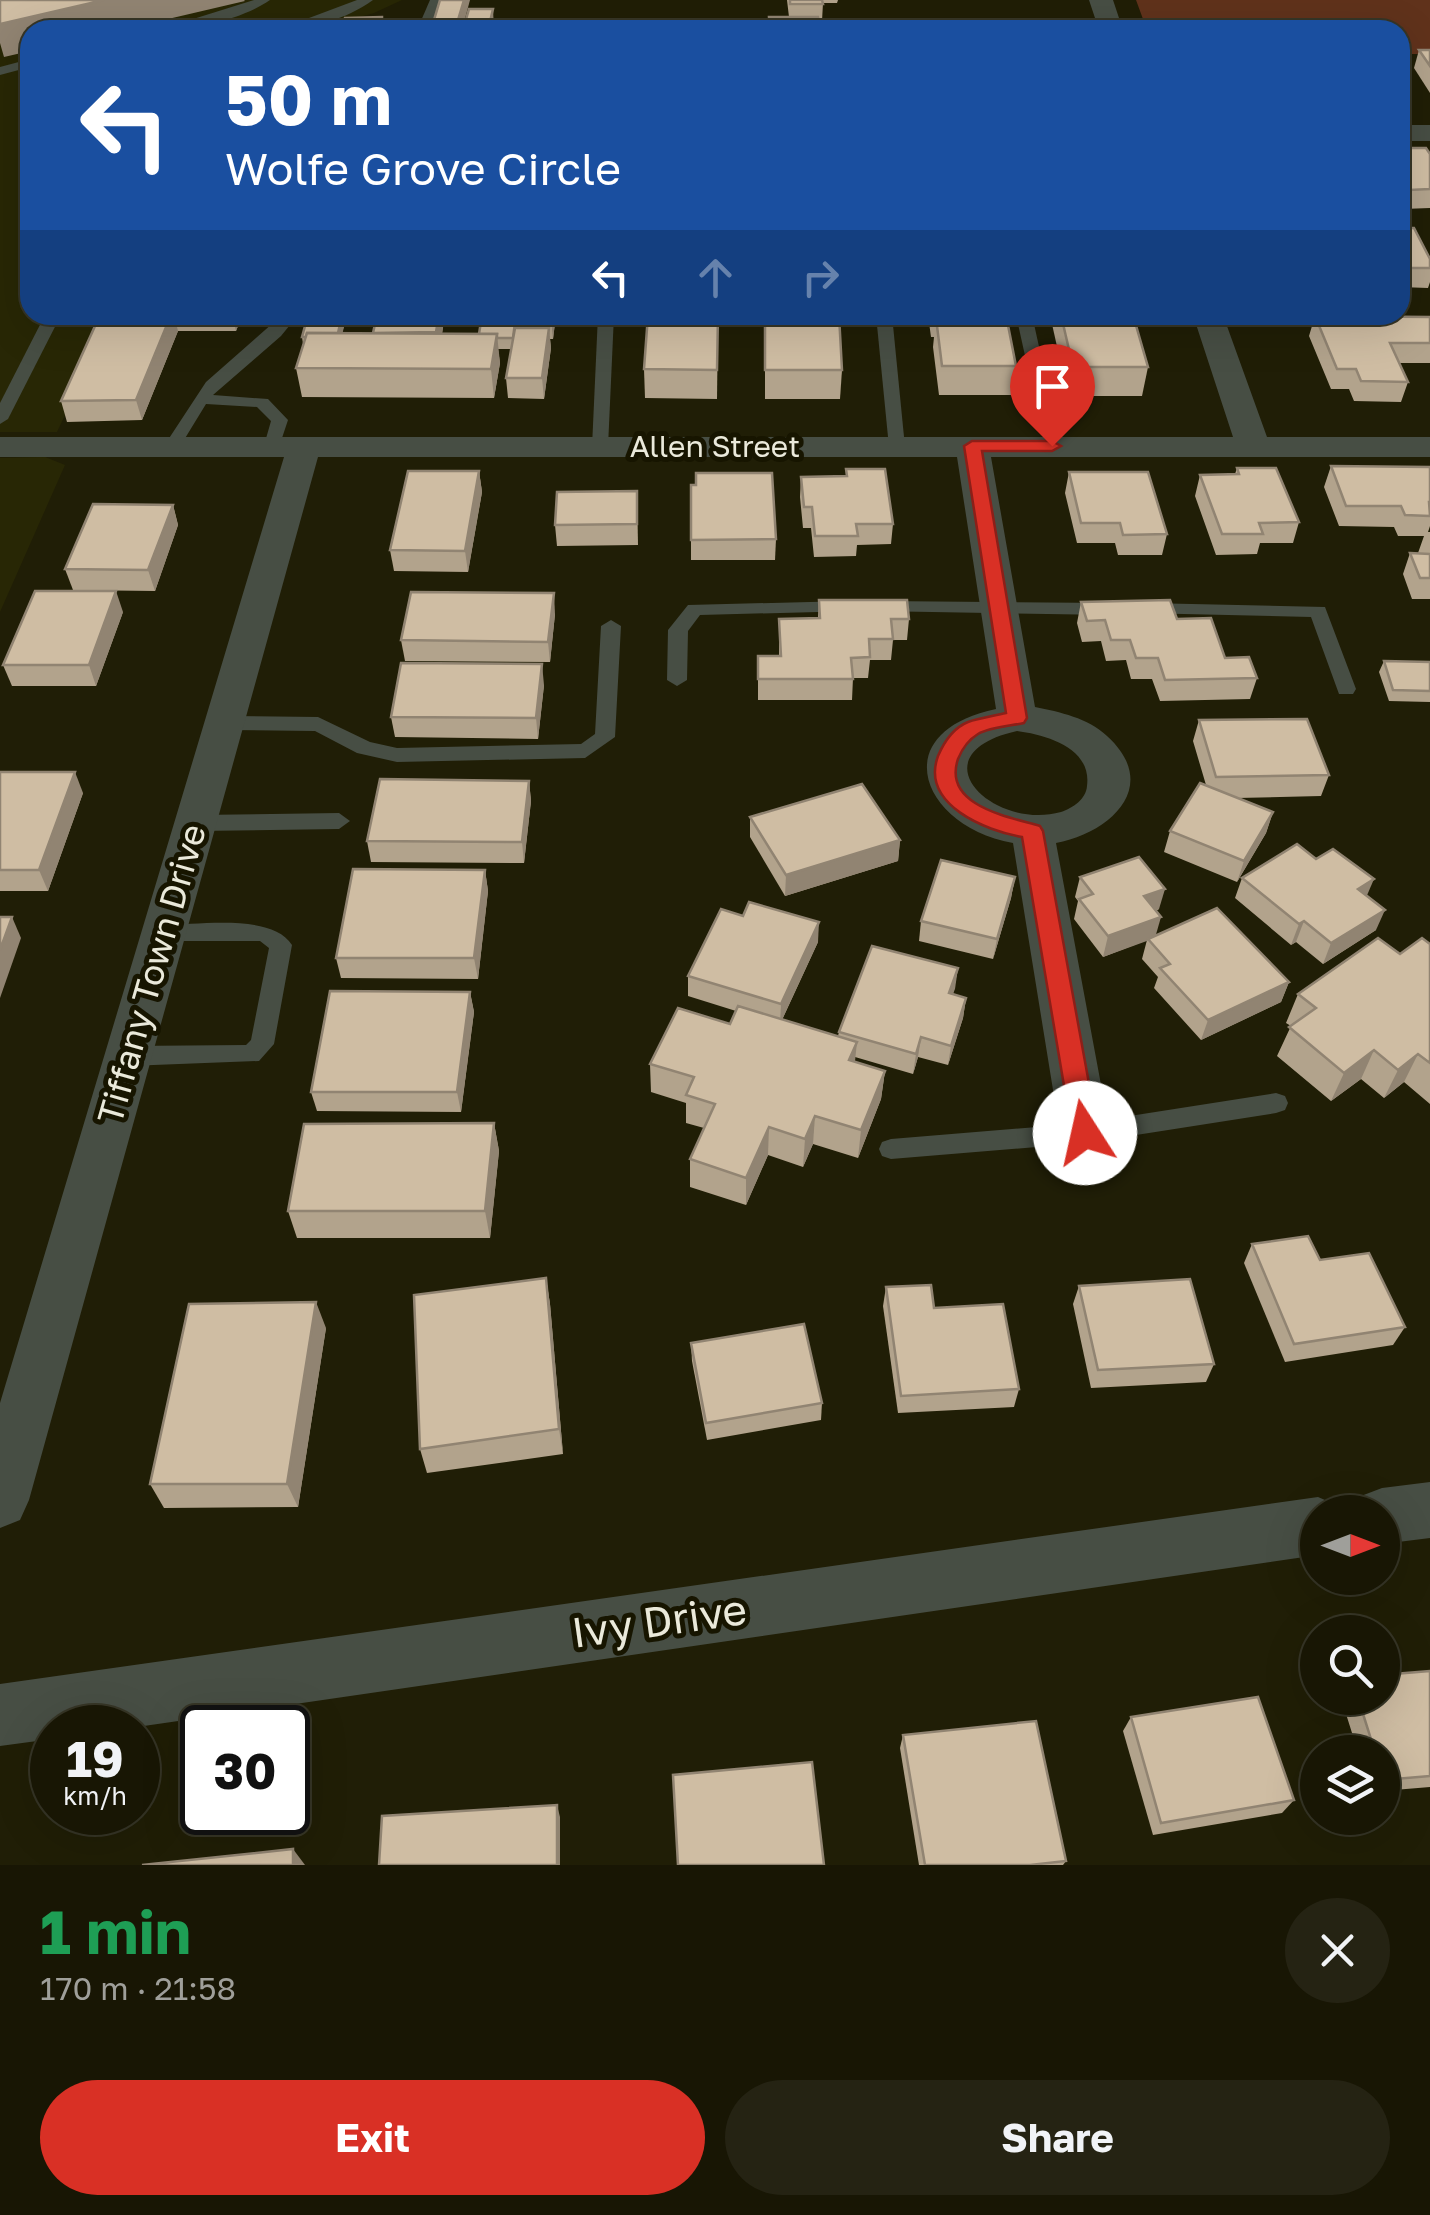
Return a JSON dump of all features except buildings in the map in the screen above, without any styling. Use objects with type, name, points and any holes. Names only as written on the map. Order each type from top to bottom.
[{"type":"street","points":[[1211,325],[1253,446]]},
{"type":"street","points":[[972,446],[1017,718]]},
{"type":"street","name":"Allen Street","points":[[0,447],[1430,447]]},
{"type":"street","name":"Tiffany Town Drive","points":[[0,1500],[226,724],[287,449]]},
{"type":"street","points":[[1017,718],[1069,730],[1096,749],[1109,774],[1108,787],[1097,810],[1069,826],[1032,831],[998,825],[969,810],[946,777],[947,755],[962,736],[986,723],[1017,718]]},
{"type":"street","points":[[1032,831],[1085,1133]]},
{"type":"street","points":[[1400,1514],[1430,1510]]},
{"type":"street","name":"Ivy Drive","points":[[0,1716],[1300,1529]]},
{"type":"lane","points":[[205,20],[264,0]]},
{"type":"lane","points":[[318,20],[367,0]]},
{"type":"lane","points":[[0,419],[48,325]]},
{"type":"lane","points":[[170,449],[202,399],[253,348],[283,325]]},
{"type":"lane","points":[[600,447],[606,325]]},
{"type":"lane","points":[[885,325],[898,447]]},
{"type":"lane","points":[[1026,325],[1052,446]]},
{"type":"lane","points":[[202,399],[262,402],[280,420],[287,449]]},
{"type":"lane","points":[[678,680],[678,630],[694,609],[1318,611],[1346,690]]},
{"type":"lane","points":[[226,724],[318,724],[364,748],[397,755],[585,751],[605,738],[611,626]]},
{"type":"lane","points":[[196,823],[338,821]]},
{"type":"lane","points":[[128,1056],[251,1054],[262,1044],[281,946],[266,933],[164,932]]},
{"type":"lane","points":[[891,1149],[1085,1133],[1276,1103]]},
{"type":"shaded area","points":[[0,0],[402,0],[350,20],[20,20],[20,325],[107,325],[57,432],[0,432]]},
{"type":"shaded area","points":[[1136,0],[1430,0],[1430,54],[1410,54],[1410,20],[1143,20]]},
{"type":"shaded area","points":[[45,457],[65,465],[0,612],[0,458]]},
{"type":"route","points":[[1052,446],[972,446],[1017,718],[972,728],[953,744],[945,766],[951,789],[969,810],[998,825],[1032,831],[1085,1133]]}]
